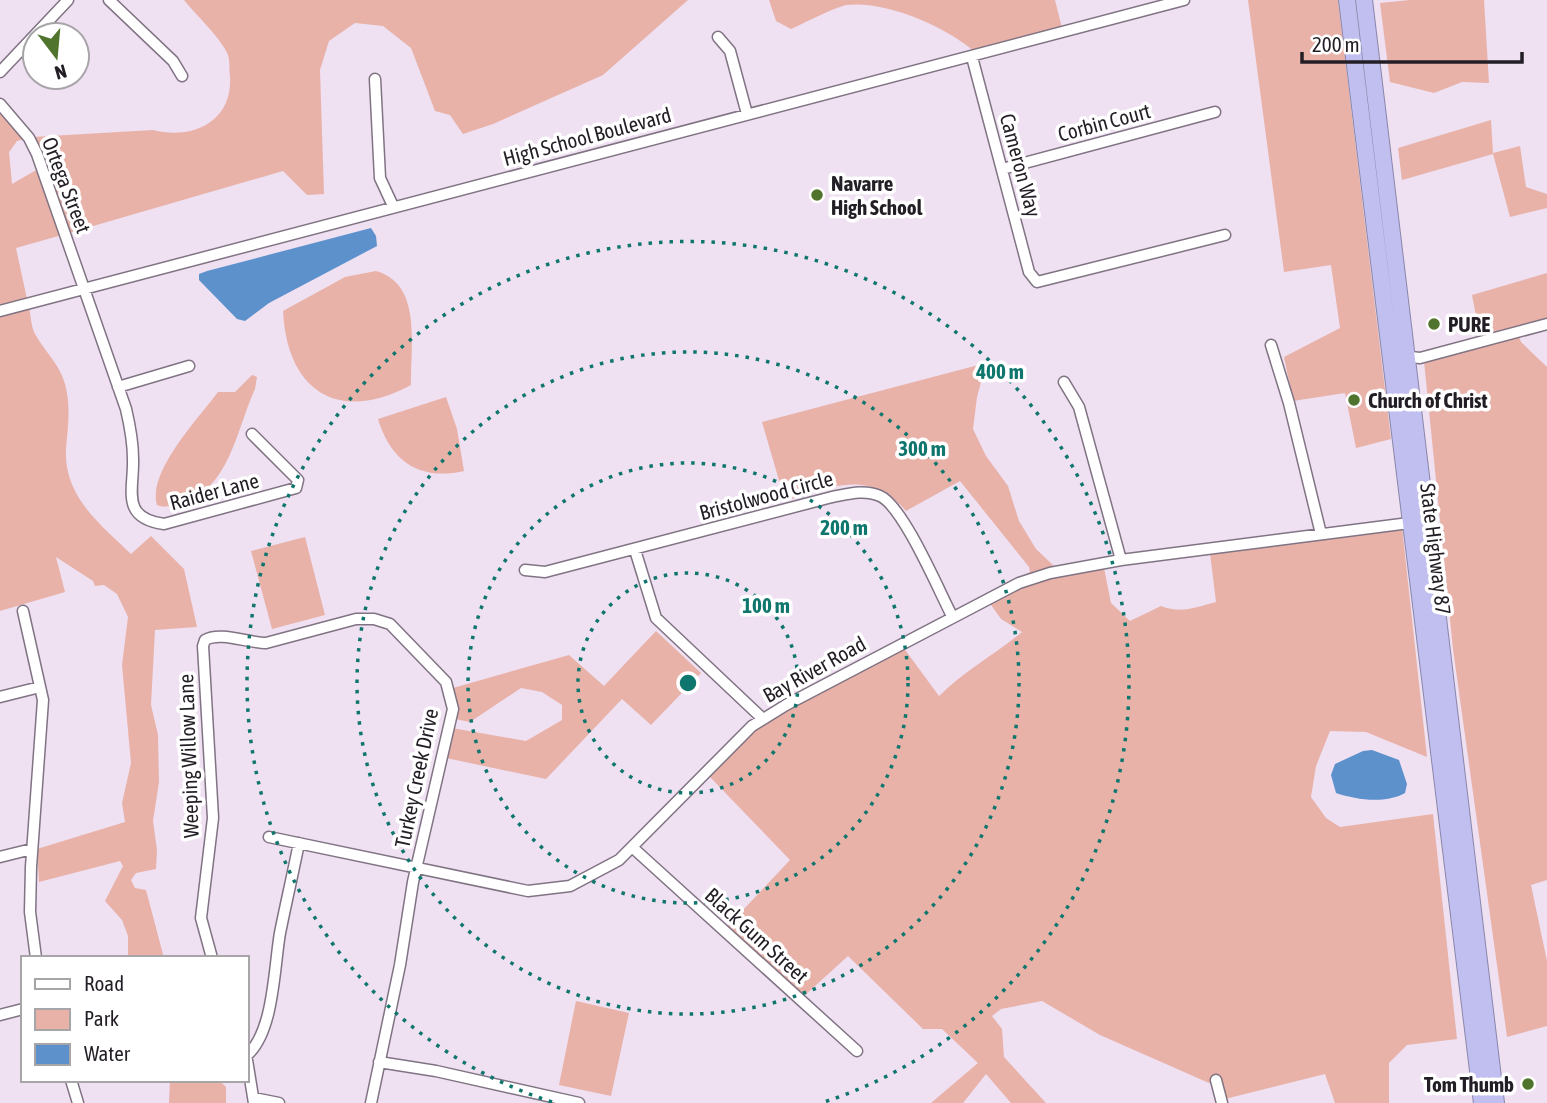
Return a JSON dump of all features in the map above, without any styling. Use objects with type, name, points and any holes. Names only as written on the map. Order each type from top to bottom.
[{"type":"highway","name":"State Highway 87","points":[[1348,0],[1373,208],[1420,522],[1482,1103]]},
{"type":"highway","points":[[1364,0],[1407,359],[1420,522],[1496,1103]]},
{"type":"street","points":[[0,72],[68,0]]},
{"type":"street","points":[[109,0],[173,61],[182,76]]},
{"type":"street","name":"High School Boulevard","points":[[0,311],[1184,0]]},
{"type":"street","points":[[718,37],[730,51],[747,114]]},
{"type":"street","name":"Cameron Way","points":[[972,57],[1029,272],[1035,281],[1044,283],[1225,235]]},
{"type":"street","points":[[375,79],[380,178],[393,206]]},
{"type":"street","name":"Ortega Street","points":[[0,104],[29,138],[37,154],[85,288]]},
{"type":"street","name":"Corbin Court","points":[[1002,169],[1215,112]]},
{"type":"street","points":[[1373,208],[1385,251],[1397,349],[1404,358],[1547,324]]},
{"type":"street","name":"Raider Lane","points":[[85,288],[133,438],[131,497],[136,509],[149,521],[172,522],[296,488],[298,480],[293,472],[252,434]]},
{"type":"street","points":[[1271,345],[1289,404],[1321,534]]},
{"type":"street","points":[[118,387],[189,366]]},
{"type":"street","points":[[1063,382],[1079,407],[1121,560]]},
{"type":"street","name":"Bristolwood Circle","points":[[525,570],[545,572],[832,497],[871,493],[888,500],[897,510],[952,616]]},
{"type":"street","name":"Bay River Road","points":[[269,837],[528,891],[559,889],[603,871],[632,847],[752,726],[952,616],[1035,576],[1121,560],[1420,522]]},
{"type":"street","points":[[635,550],[656,618],[763,719]]},
{"type":"street","points":[[23,611],[40,687],[42,715],[30,912],[36,956]]},
{"type":"street","name":"Turkey Creek Drive","points":[[210,637],[265,643],[348,621],[374,619],[390,624],[446,682],[453,709],[417,868],[371,1103]]},
{"type":"street","name":"Weeping Willow Lane","points":[[210,637],[203,646],[213,818],[200,904],[202,930],[211,956]]},
{"type":"street","points":[[0,697],[40,687]]},
{"type":"street","points":[[248,1056],[258,1043],[268,1011],[299,843]]},
{"type":"street","name":"Black Gum Street","points":[[632,847],[857,1051]]},
{"type":"street","points":[[0,857],[32,849]]},
{"type":"street","points":[[0,1015],[21,1010]]},
{"type":"street","points":[[379,1062],[436,1071],[579,1103]]},
{"type":"street","points":[[248,1063],[254,1100],[279,1103]]},
{"type":"street","points":[[1216,1080],[1222,1103]]},
{"type":"street","points":[[72,1082],[78,1103]]},
{"type":"green space","points":[[184,0],[688,0],[603,75],[493,124],[463,134],[450,115],[435,111],[411,48],[383,26],[355,23],[329,41],[320,70],[324,194],[307,195],[283,171],[69,233],[33,137],[153,130],[182,132],[207,124],[225,105],[230,76],[228,55],[214,34]]},
{"type":"green space","points":[[769,0],[1055,0],[1062,28],[975,52],[949,33],[915,17],[879,7],[846,5],[791,29],[776,21]]},
{"type":"green space","points":[[1248,0],[1338,0],[1391,439],[1356,448],[1345,393],[1293,401],[1284,357],[1340,328],[1331,265],[1284,272]]},
{"type":"green space","points":[[1410,0],[1484,0],[1489,83],[1462,82],[1434,93],[1390,82],[1380,3]]},
{"type":"green space","points":[[0,113],[25,139],[17,141],[9,152],[12,184],[38,169],[62,235],[16,248],[27,299],[0,306]]},
{"type":"green space","points":[[1491,120],[1493,153],[1520,146],[1526,187],[1547,194],[1547,208],[1510,217],[1493,154],[1402,180],[1398,148]]},
{"type":"green space","points":[[376,271],[391,278],[401,289],[407,303],[412,336],[411,385],[385,396],[361,401],[340,400],[322,393],[306,380],[295,362],[287,339],[283,311],[345,277]]},
{"type":"green space","points":[[1547,273],[1547,319],[1480,337],[1472,295]]},
{"type":"green space","points":[[29,308],[35,334],[62,377],[68,408],[67,465],[77,495],[86,508],[131,554],[151,536],[184,569],[197,627],[155,630],[151,705],[158,735],[159,782],[153,821],[157,850],[156,869],[136,873],[131,880],[135,888],[146,890],[163,956],[128,956],[128,936],[122,920],[105,901],[123,866],[120,861],[39,882],[37,849],[125,822],[122,803],[131,763],[122,665],[128,617],[117,594],[104,585],[95,586],[93,581],[56,557],[65,592],[0,611],[0,316]]},
{"type":"green space","points":[[1519,336],[1521,342],[1547,367],[1547,880],[1531,885],[1547,961],[1547,1026],[1507,1037],[1453,649],[1424,361]]},
{"type":"green space","points":[[986,363],[977,397],[973,429],[986,456],[1008,486],[1019,521],[1036,549],[1055,567],[1021,577],[1030,572],[1029,567],[960,481],[906,511],[878,489],[863,485],[833,487],[785,501],[762,422]]},
{"type":"green space","points":[[252,375],[257,377],[255,389],[236,440],[229,457],[210,486],[196,497],[179,504],[165,507],[157,505],[159,477],[176,446],[218,392],[235,392]]},
{"type":"green space","points":[[446,397],[457,429],[464,471],[434,473],[409,465],[391,447],[378,419]]},
{"type":"green space","points":[[1402,527],[1427,757],[1366,732],[1330,731],[1316,766],[1311,797],[1326,818],[1340,827],[1433,814],[1457,1039],[1407,1045],[1389,1063],[1389,1103],[1335,1103],[1325,1074],[1225,1099],[1218,1075],[1212,1077],[1213,1082],[1209,1083],[1100,1035],[1042,1001],[1001,1009],[992,1016],[1002,1029],[1004,1057],[1046,1103],[1011,1103],[986,1074],[963,1103],[931,1103],[978,1063],[942,1029],[923,1029],[848,956],[804,996],[726,928],[790,860],[710,777],[754,729],[903,647],[939,696],[1022,632],[1001,619],[989,602],[1036,580],[1104,568],[1111,603],[1130,621],[1161,606],[1182,610],[1216,602],[1210,553]]},
{"type":"green space","points":[[305,537],[325,615],[272,629],[251,551]]},
{"type":"green space","points":[[656,631],[701,673],[651,725],[622,699],[546,779],[446,758],[452,728],[526,741],[562,720],[562,705],[542,692],[521,688],[470,722],[455,719],[453,688],[569,655],[604,686]]},
{"type":"green space","points":[[576,1001],[629,1013],[611,1096],[559,1085]]},
{"type":"green space","points":[[170,1082],[221,1082],[226,1087],[226,1103],[169,1103]]},
{"type":"water","points":[[371,228],[376,236],[377,246],[269,303],[245,321],[237,319],[199,280],[199,274],[207,271]]},
{"type":"water","points":[[1372,750],[1399,760],[1407,784],[1405,793],[1389,799],[1371,800],[1336,793],[1331,775],[1335,764],[1363,751]]},
{"type":"place","name":"Navarre High School","points":[[817,195]]},
{"type":"place","name":"PURE","points":[[1434,324]]},
{"type":"place","name":"Church of Christ","points":[[1354,400]]},
{"type":"place","name":"Tom Thumb","points":[[1528,1084]]}]
